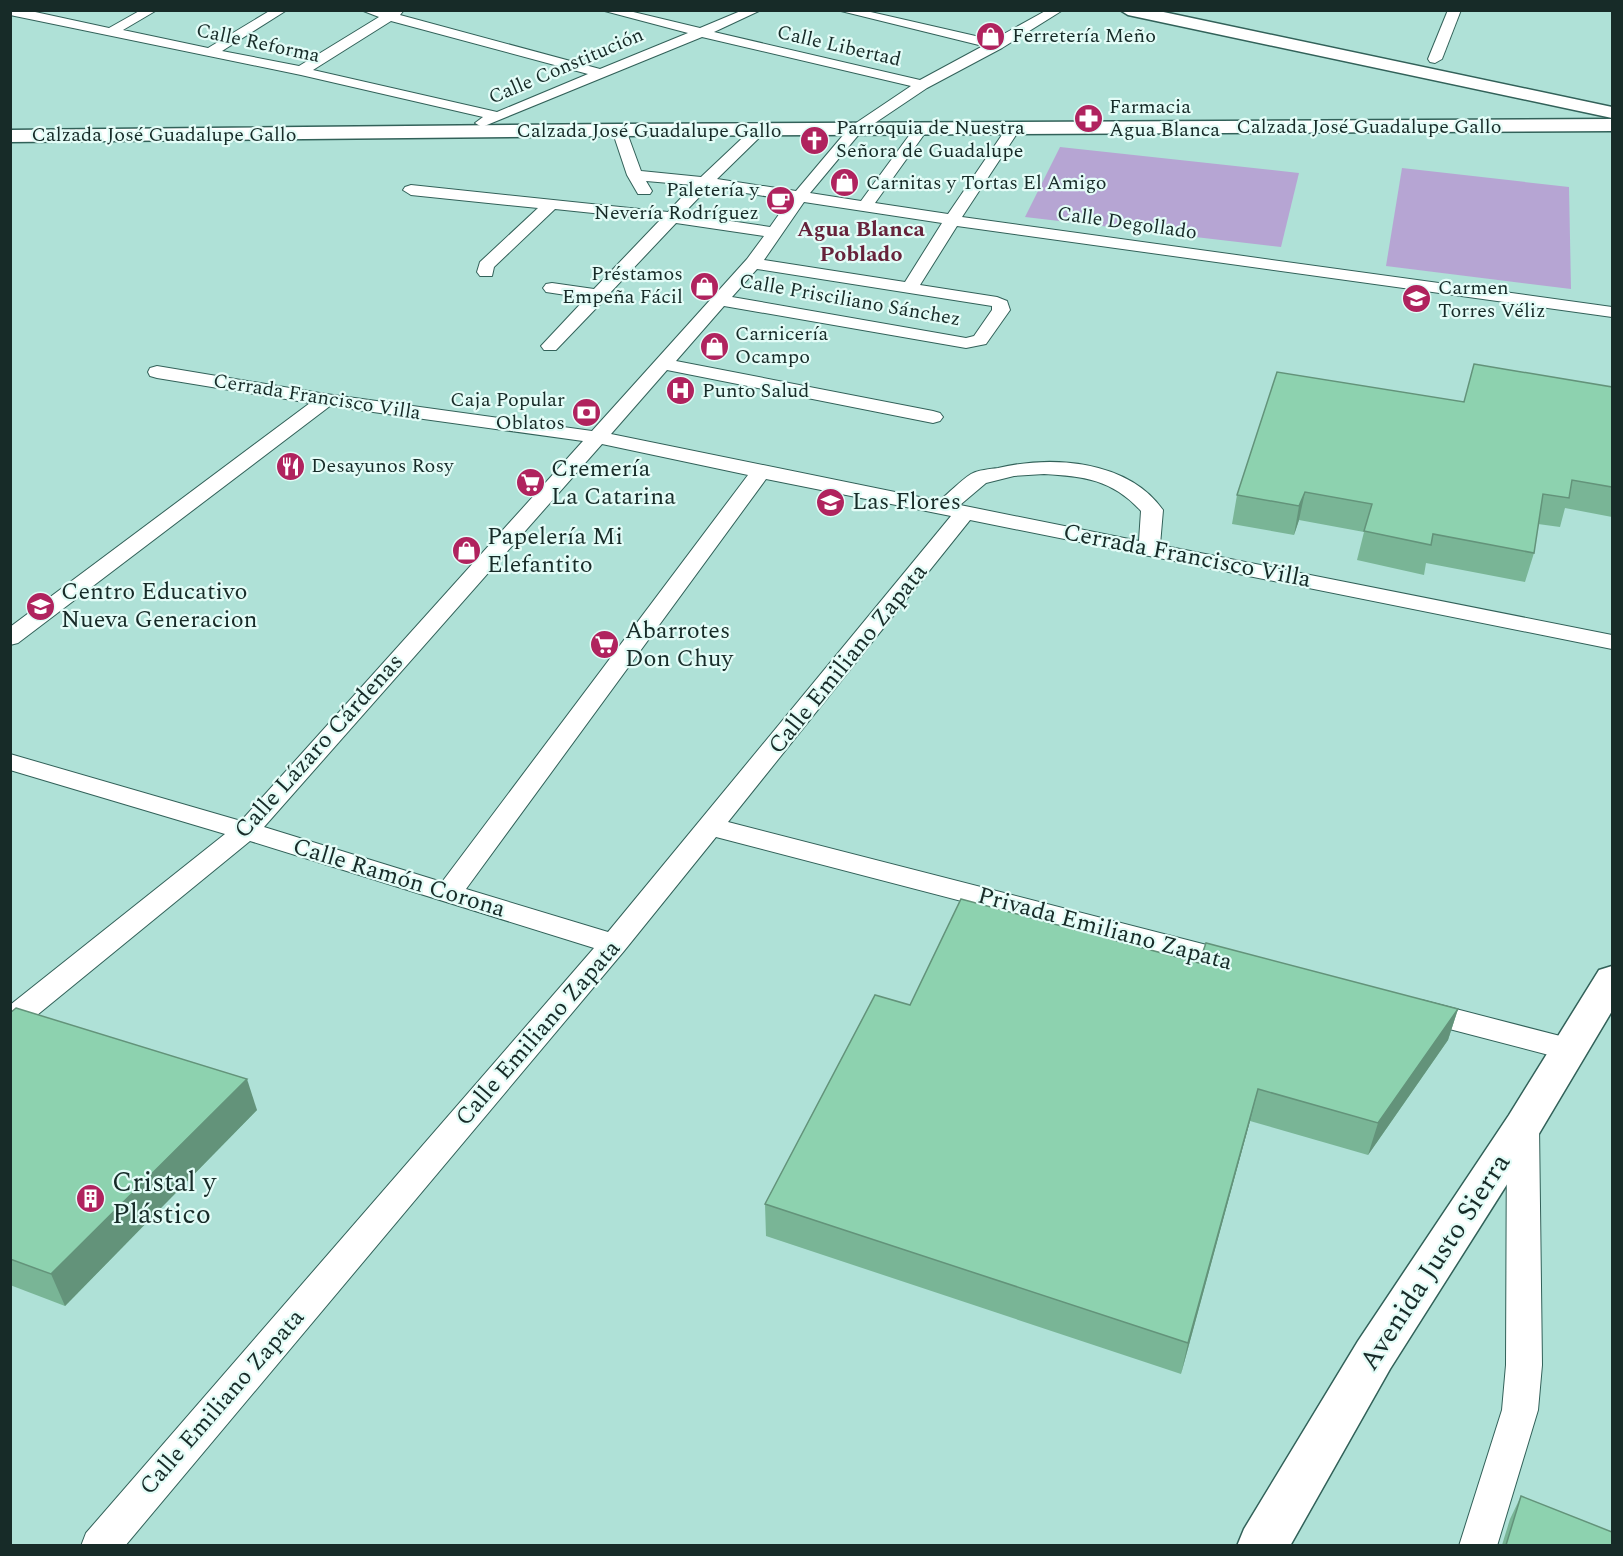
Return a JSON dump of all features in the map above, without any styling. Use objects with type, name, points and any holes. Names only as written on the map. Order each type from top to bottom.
[{"type":"main road","points":[[1128,10],[1612,113]]},
{"type":"main road","points":[[1199,10],[1587,90]]},
{"type":"main road","name":"Calzada José Guadalupe Gallo","points":[[10,136],[619,130],[1612,125]]},
{"type":"main road","name":"Avenida Justo Sierra","points":[[1262,1545],[1374,1355],[1523,1126],[1612,980]]},
{"type":"street","points":[[111,32],[151,10]]},
{"type":"street","points":[[211,52],[281,10]]},
{"type":"street","points":[[367,10],[394,14],[598,73]]},
{"type":"street","name":"Calle Libertad","points":[[607,10],[922,85]]},
{"type":"street","name":"Calle Constitución","points":[[460,132],[755,10]]},
{"type":"street","points":[[843,10],[997,45]]},
{"type":"street","name":"Calle Lázaro Cárdenas","points":[[10,1021],[246,831],[753,262],[800,196],[855,130],[922,85],[1057,10]]},
{"type":"street","points":[[1435,59],[1455,10]]},
{"type":"street","name":"Calle Reforma","points":[[10,11],[301,71],[497,116]]},
{"type":"street","points":[[301,71],[394,14]]},
{"type":"street","points":[[866,205],[921,129]]},
{"type":"street","points":[[753,262],[910,287],[1013,129]]},
{"type":"street","points":[[619,130],[635,175],[664,216]]},
{"type":"street","points":[[550,346],[601,294],[664,216],[705,182],[759,130]]},
{"type":"street","name":"Calle Degollado","points":[[635,175],[705,182],[952,220],[1611,312]]},
{"type":"street","points":[[411,190],[664,216],[775,232]]},
{"type":"street","points":[[486,272],[486,266],[551,204]]},
{"type":"street","name":"Calle Prisciliano Sánchez","points":[[718,300],[974,342],[980,340],[1001,310],[1001,305],[910,287]]},
{"type":"street","points":[[552,288],[601,294]]},
{"type":"street","points":[[1611,312],[1612,292]]},
{"type":"street","points":[[663,364],[933,417]]},
{"type":"street","name":"Cerrada Francisco Villa","points":[[157,372],[326,400],[595,437],[1612,642]]},
{"type":"street","points":[[10,638],[326,400]]},
{"type":"street","name":"Calle Emiliano Zapata","points":[[100,1545],[712,827],[955,511],[962,490],[979,478],[1014,470],[1044,468],[1079,470],[1119,482],[1136,493],[1152,510],[1149,548]]},
{"type":"street","points":[[448,893],[761,472]]},
{"type":"street","name":"Calle Ramón Corona","points":[[10,762],[246,831],[614,944]]},
{"type":"street","name":"Privada Emiliano Zapata","points":[[712,827],[1256,968]]},
{"type":"street","points":[[1395,1004],[1568,1049]]},
{"type":"street","points":[[1478,1545],[1520,1410],[1524,1365],[1523,1126]]},
{"type":"shaded area","points":[[1060,147],[1299,173],[1281,247],[1025,217]]},
{"type":"shaded area","points":[[1402,168],[1569,187],[1571,289],[1386,266]]},
{"type":"building","points":[[1474,364],[1612,387],[1612,487],[1572,480],[1569,498],[1543,494],[1534,553],[1433,534],[1431,545],[1364,531],[1372,504],[1305,492],[1299,506],[1237,495],[1277,372],[1464,402]]},
{"type":"building","points":[[961,899],[1199,963],[1206,943],[1458,1009],[1378,1123],[1258,1089],[1188,1343],[765,1204],[875,995],[910,1005]]},
{"type":"building","name":"Cristal y Plástico","points":[[16,1008],[247,1079],[51,1274],[10,1259],[10,1013]]},
{"type":"building","points":[[1521,1496],[1612,1532],[1612,1545],[1506,1545]]},
{"type":"place","name":"Ferretería Meño","points":[[991,36]]},
{"type":"place","name":"Farmacia Agua Blanca","points":[[1088,119]]},
{"type":"place","name":"Parroquia de Nuestra Señora de Guadalupe","points":[[815,140]]},
{"type":"place","name":"Carnitas y Tortas El Amigo","points":[[845,183]]},
{"type":"place","name":"Paletería y Nevería Rodríguez","points":[[780,201]]},
{"type":"place","name":"Préstamos Empeña Fácil","points":[[704,286]]},
{"type":"place","name":"Carmen Torres Véliz","points":[[1417,299]]},
{"type":"place","name":"Carnicería Ocampo","points":[[714,346]]},
{"type":"place","name":"Punto Salud","points":[[681,391]]},
{"type":"place","name":"Caja Popular Oblatos","points":[[586,412]]},
{"type":"place","name":"Desayunos Rosy","points":[[290,466]]},
{"type":"place","name":"Cremería La Catarina","points":[[530,483]]},
{"type":"place","name":"Las Flores","points":[[831,502]]},
{"type":"place","name":"Papelería Mi Elefantito","points":[[466,551]]},
{"type":"place","name":"Centro Educativo Nueva Generacion","points":[[40,606]]},
{"type":"place","name":"Abarrotes Don Chuy","points":[[604,645]]},
{"type":"place","name":"Cristal y Plástico","points":[[91,1198]]},
{"type":"district","name":"Agua Blanca Poblado","points":[[861,242]]}]
